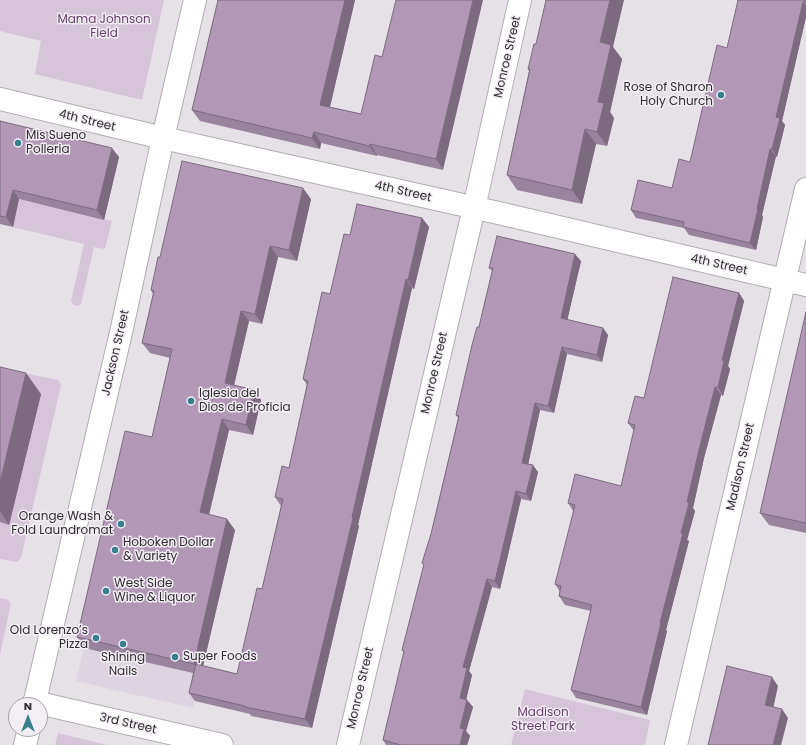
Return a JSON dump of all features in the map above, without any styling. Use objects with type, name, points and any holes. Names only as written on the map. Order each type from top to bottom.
[{"type":"street","name":"Jackson Street","points":[[35,697],[122,328],[195,0]]},
{"type":"street","name":"Monroe Street","points":[[348,745],[474,208],[520,0]]},
{"type":"street","name":"4th Street","points":[[0,99],[806,285]]},
{"type":"street","name":"Madison Street","points":[[676,745],[806,189]]},
{"type":"street","name":"3rd Street","points":[[48,706],[222,745]]},
{"type":"shaded area","points":[[118,503],[235,530],[193,708],[76,681]]},
{"type":"green space","name":"Mama Johnson Field","points":[[0,0],[164,0],[142,100],[35,74],[41,41],[0,31]]},
{"type":"green space","points":[[19,199],[112,221],[105,249],[94,247],[81,304],[77,306],[71,301],[84,244],[13,227]]},
{"type":"green space","points":[[14,371],[58,380],[61,385],[21,558],[17,562],[0,559],[0,522],[9,524]]},
{"type":"green space","points":[[0,598],[8,600],[11,603],[0,655]]},
{"type":"green space","name":"Madison Street Park","points":[[525,689],[650,720],[645,745],[511,745]]},
{"type":"green space","points":[[58,733],[107,745],[55,745]]},
{"type":"building","points":[[218,0],[345,0],[320,105],[361,114],[375,55],[382,57],[396,0],[473,0],[436,159],[370,144],[369,146],[314,132],[312,138],[192,110]]},
{"type":"building","points":[[546,0],[610,0],[600,42],[611,45],[598,102],[604,103],[597,132],[585,129],[572,190],[507,175],[530,69],[528,69],[534,44],[536,44]]},
{"type":"building","points":[[738,0],[806,0],[803,2],[776,117],[780,118],[772,149],[770,149],[750,243],[683,227],[684,222],[631,210],[638,180],[672,188],[679,159],[690,162],[717,45],[727,48]]},
{"type":"building","points":[[0,121],[112,148],[97,210],[13,190],[6,217],[0,216]]},
{"type":"building","points":[[182,161],[303,188],[289,250],[270,246],[255,314],[241,311],[225,383],[254,390],[246,425],[222,419],[200,512],[227,519],[194,664],[77,637],[125,431],[152,437],[172,349],[142,343],[154,291],[151,290],[158,257],[160,257]]},
{"type":"building","points":[[357,204],[422,218],[408,280],[406,279],[353,518],[305,719],[245,707],[189,693],[196,664],[237,674],[257,588],[262,589],[283,499],[275,497],[282,466],[289,468],[308,381],[303,379],[322,292],[330,294],[344,234],[350,235]]},
{"type":"building","points":[[497,236],[575,254],[561,318],[603,328],[597,355],[562,347],[548,406],[535,403],[522,463],[533,465],[526,494],[516,491],[495,581],[487,579],[463,667],[467,668],[460,698],[467,700],[460,728],[464,729],[460,745],[401,745],[383,740],[404,651],[402,650],[424,564],[422,563],[431,534],[459,416],[456,415],[472,345],[477,327],[479,327],[493,268],[489,268]]},
{"type":"building","points":[[673,277],[739,293],[722,360],[724,361],[718,387],[715,387],[699,450],[687,502],[689,503],[681,533],[683,533],[660,623],[641,707],[571,690],[592,605],[559,596],[561,586],[555,584],[575,505],[568,503],[575,474],[621,486],[635,425],[628,423],[635,396],[644,398]]},
{"type":"building","points":[[806,312],[806,523],[760,513]]},
{"type":"building","points":[[0,367],[26,373],[0,483]]},
{"type":"building","points":[[727,666],[772,677],[765,705],[782,709],[773,745],[708,745]]},
{"type":"place","name":"Rose of Sharon Holy Church","points":[[721,95]]},
{"type":"place","name":"Mis Sueno Polleria","points":[[18,143]]},
{"type":"place","name":"Iglesia del Dios de Proficia","points":[[191,401]]},
{"type":"place","name":"Orange Wash & Fold Laundromat","points":[[121,524]]},
{"type":"place","name":"Hoboken Dollar & Variety","points":[[115,550]]},
{"type":"place","name":"West Side Wine & Liquor","points":[[106,591]]},
{"type":"place","name":"Old Lorenzo’s Pizza","points":[[96,638]]},
{"type":"place","name":"Shining Nails","points":[[123,644]]},
{"type":"place","name":"Super Foods","points":[[175,657]]}]
